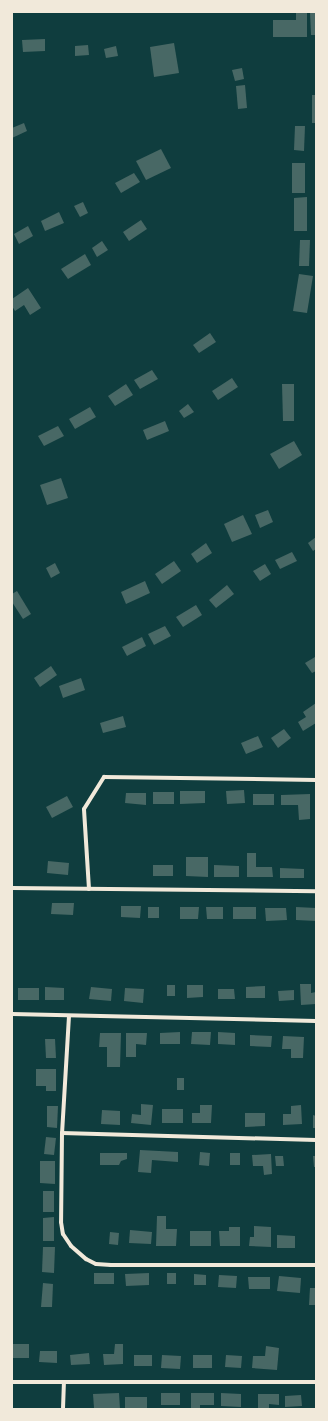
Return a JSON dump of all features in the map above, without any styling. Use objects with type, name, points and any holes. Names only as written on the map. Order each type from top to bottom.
[{"type":"street","points":[[89,889],[84,809],[104,777],[316,780]]},
{"type":"street","points":[[12,888],[316,891]]},
{"type":"street","points":[[12,1014],[316,1021]]},
{"type":"street","points":[[69,1016],[62,1133],[61,1222],[63,1234],[71,1246],[86,1259],[96,1264],[316,1265]]},
{"type":"street","points":[[62,1133],[316,1140]]},
{"type":"street","points":[[12,1382],[316,1382]]},
{"type":"street","points":[[63,1409],[64,1382]]},
{"type":"building","points":[[296,12],[307,12],[307,37],[273,37],[273,20],[296,20]]},
{"type":"building","points":[[310,12],[316,12],[316,35],[311,35]]},
{"type":"building","points":[[45,39],[45,51],[23,52],[22,40]]},
{"type":"building","points":[[174,43],[179,73],[154,77],[150,47]]},
{"type":"building","points":[[88,45],[89,55],[75,56],[75,46]]},
{"type":"building","points":[[116,46],[118,56],[106,58],[104,49]]},
{"type":"building","points":[[242,68],[244,79],[235,81],[232,70]]},
{"type":"building","points":[[245,85],[247,108],[238,109],[236,86]]},
{"type":"building","points":[[312,95],[316,95],[316,123],[312,123]]},
{"type":"building","points":[[24,123],[27,131],[12,138],[12,128]]},
{"type":"building","points":[[295,126],[305,126],[304,151],[294,150]]},
{"type":"building","points":[[161,149],[171,168],[146,180],[136,161]]},
{"type":"building","points":[[292,163],[305,163],[305,193],[292,193]]},
{"type":"building","points":[[134,173],[140,182],[121,193],[115,183]]},
{"type":"building","points":[[307,197],[307,231],[294,231],[294,198]]},
{"type":"building","points":[[83,202],[88,213],[80,217],[74,206]]},
{"type":"building","points":[[59,212],[64,223],[45,231],[41,221]]},
{"type":"building","points":[[141,220],[147,229],[129,241],[123,232]]},
{"type":"building","points":[[28,226],[33,236],[19,244],[14,234]]},
{"type":"building","points":[[300,240],[310,240],[309,266],[299,266]]},
{"type":"building","points":[[102,241],[108,250],[97,257],[92,248]]},
{"type":"building","points":[[85,254],[91,265],[68,279],[61,269]]},
{"type":"building","points":[[299,274],[313,276],[307,313],[293,311]]},
{"type":"building","points":[[28,288],[41,308],[30,315],[24,305],[15,311],[12,306],[12,299]]},
{"type":"building","points":[[210,333],[216,342],[199,353],[193,345]]},
{"type":"building","points":[[152,370],[158,379],[140,389],[134,380]]},
{"type":"building","points":[[232,378],[238,387],[218,400],[212,391]]},
{"type":"building","points":[[126,384],[133,395],[115,406],[108,396]]},
{"type":"building","points":[[282,384],[294,384],[294,421],[283,421]]},
{"type":"building","points":[[188,404],[194,412],[184,418],[179,411]]},
{"type":"building","points":[[90,407],[96,417],[75,429],[69,419]]},
{"type":"building","points":[[165,421],[169,431],[147,440],[143,430]]},
{"type":"building","points":[[58,426],[64,436],[44,446],[38,436]]},
{"type":"building","points":[[294,441],[302,455],[279,469],[270,454]]},
{"type":"building","points":[[61,478],[68,498],[47,505],[40,485]]},
{"type":"building","points":[[268,510],[273,522],[260,528],[255,515]]},
{"type":"building","points":[[243,515],[252,534],[232,542],[224,524]]},
{"type":"building","points":[[316,537],[316,549],[313,551],[308,543]]},
{"type":"building","points":[[206,543],[212,553],[197,563],[191,554]]},
{"type":"building","points":[[292,552],[297,561],[280,569],[275,560]]},
{"type":"building","points":[[174,561],[181,571],[162,584],[155,574]]},
{"type":"building","points":[[55,563],[60,573],[51,578],[46,568]]},
{"type":"building","points":[[265,564],[271,574],[260,581],[253,571]]},
{"type":"building","points":[[145,581],[150,593],[126,604],[121,592]]},
{"type":"building","points":[[227,585],[234,594],[216,608],[209,600]]},
{"type":"building","points":[[17,591],[31,614],[23,619],[12,602],[12,594]]},
{"type":"building","points":[[196,605],[202,615],[183,627],[176,617]]},
{"type":"building","points":[[165,626],[171,636],[154,645],[148,634]]},
{"type":"building","points":[[142,637],[146,646],[127,656],[122,647]]},
{"type":"building","points":[[315,657],[316,671],[312,673],[305,663]]},
{"type":"building","points":[[51,666],[57,675],[40,687],[34,678]]},
{"type":"building","points":[[81,678],[85,690],[63,698],[59,686]]},
{"type":"building","points":[[316,703],[316,723],[303,731],[298,722],[306,717],[303,712]]},
{"type":"building","points":[[123,716],[126,727],[103,733],[100,723]]},
{"type":"building","points":[[284,729],[291,738],[278,748],[271,738]]},
{"type":"building","points":[[258,736],[263,747],[246,754],[241,743]]},
{"type":"building","points":[[244,790],[245,803],[227,804],[226,791]]},
{"type":"building","points":[[180,791],[205,791],[205,803],[180,804]]},
{"type":"building","points":[[153,792],[174,792],[174,804],[153,804]]},
{"type":"building","points":[[126,793],[146,793],[146,805],[125,803]]},
{"type":"building","points":[[253,794],[274,794],[274,805],[253,805]]},
{"type":"building","points":[[310,794],[310,819],[299,820],[298,805],[281,805],[281,795]]},
{"type":"building","points":[[67,796],[73,807],[52,818],[46,807]]},
{"type":"building","points":[[247,853],[256,853],[256,867],[272,867],[273,877],[247,877]]},
{"type":"building","points":[[186,857],[208,857],[208,877],[186,876]]},
{"type":"building","points":[[48,861],[69,863],[68,875],[47,873]]},
{"type":"building","points":[[153,865],[173,865],[173,876],[153,876]]},
{"type":"building","points":[[214,865],[239,866],[239,877],[214,877]]},
{"type":"building","points":[[280,868],[304,869],[304,878],[280,878]]},
{"type":"building","points":[[52,903],[74,903],[73,915],[51,914]]},
{"type":"building","points":[[121,906],[141,906],[140,918],[121,917]]},
{"type":"building","points":[[148,907],[159,907],[159,918],[148,918]]},
{"type":"building","points":[[180,907],[199,907],[198,919],[180,919]]},
{"type":"building","points":[[206,907],[223,907],[223,919],[207,919]]},
{"type":"building","points":[[233,907],[256,907],[256,919],[233,919]]},
{"type":"building","points":[[296,907],[316,908],[316,921],[296,920]]},
{"type":"building","points":[[265,908],[286,908],[287,920],[266,921]]},
{"type":"building","points":[[300,984],[311,984],[311,993],[316,992],[316,1004],[301,1005]]},
{"type":"building","points":[[167,985],[175,985],[175,996],[167,996]]},
{"type":"building","points":[[187,985],[203,985],[203,997],[187,998]]},
{"type":"building","points":[[265,986],[265,998],[246,998],[246,987]]},
{"type":"building","points":[[45,987],[64,988],[64,1000],[45,1000]]},
{"type":"building","points":[[91,987],[112,989],[111,1001],[89,999]]},
{"type":"building","points":[[18,988],[39,988],[39,1000],[18,1000]]},
{"type":"building","points":[[125,988],[144,989],[143,1003],[124,1001]]},
{"type":"building","points":[[218,989],[234,989],[235,999],[218,999]]},
{"type":"building","points":[[294,990],[294,1000],[279,1001],[278,991]]},
{"type":"building","points":[[180,1032],[180,1044],[160,1044],[160,1033]]},
{"type":"building","points":[[192,1032],[211,1032],[210,1045],[191,1044]]},
{"type":"building","points":[[218,1032],[235,1033],[235,1045],[218,1044]]},
{"type":"building","points":[[100,1033],[121,1033],[120,1067],[107,1067],[107,1047],[99,1047]]},
{"type":"building","points":[[126,1033],[147,1033],[146,1045],[136,1044],[136,1057],[126,1057]]},
{"type":"building","points":[[250,1035],[272,1036],[271,1047],[250,1046]]},
{"type":"building","points":[[283,1036],[304,1037],[303,1058],[291,1058],[291,1049],[282,1049]]},
{"type":"building","points":[[45,1039],[55,1039],[56,1058],[46,1058]]},
{"type":"building","points":[[36,1069],[56,1069],[56,1091],[46,1091],[46,1086],[36,1086]]},
{"type":"building","points":[[177,1078],[184,1078],[184,1090],[177,1090]]},
{"type":"building","points":[[141,1104],[153,1105],[151,1125],[131,1123],[132,1114],[141,1115]]},
{"type":"building","points":[[200,1105],[212,1105],[211,1123],[192,1123],[192,1113],[200,1113]]},
{"type":"building","points":[[301,1105],[302,1124],[283,1125],[283,1114],[291,1114],[291,1106]]},
{"type":"building","points":[[47,1106],[58,1106],[57,1128],[47,1127]]},
{"type":"building","points":[[162,1109],[183,1109],[183,1123],[162,1123]]},
{"type":"building","points":[[102,1110],[120,1111],[120,1125],[101,1124]]},
{"type":"building","points":[[245,1113],[265,1113],[265,1126],[245,1127]]},
{"type":"building","points":[[313,1115],[316,1116],[316,1128],[313,1128]]},
{"type":"building","points":[[46,1137],[56,1138],[54,1155],[44,1154]]},
{"type":"building","points":[[140,1150],[178,1152],[178,1162],[152,1160],[151,1173],[138,1172]]},
{"type":"building","points":[[200,1152],[210,1153],[209,1166],[199,1165]]},
{"type":"building","points":[[100,1153],[127,1153],[127,1159],[121,1161],[119,1165],[100,1165]]},
{"type":"building","points":[[230,1153],[240,1153],[240,1165],[230,1165]]},
{"type":"building","points":[[271,1154],[272,1174],[264,1175],[263,1166],[253,1166],[252,1155]]},
{"type":"building","points":[[275,1156],[283,1156],[284,1166],[276,1166]]},
{"type":"building","points":[[313,1156],[316,1156],[316,1167],[314,1167]]},
{"type":"building","points":[[40,1161],[55,1161],[55,1184],[40,1183]]},
{"type":"building","points":[[43,1191],[54,1191],[54,1212],[43,1212]]},
{"type":"building","points":[[157,1216],[166,1216],[166,1229],[177,1229],[176,1246],[156,1246]]},
{"type":"building","points":[[54,1217],[54,1241],[43,1241],[43,1218]]},
{"type":"building","points":[[254,1226],[271,1227],[271,1247],[249,1246],[250,1237],[254,1237]]},
{"type":"building","points":[[229,1227],[240,1227],[240,1246],[220,1246],[219,1231],[229,1231]]},
{"type":"building","points":[[130,1230],[152,1232],[151,1244],[129,1243]]},
{"type":"building","points":[[190,1231],[211,1231],[211,1246],[190,1246]]},
{"type":"building","points":[[110,1232],[119,1233],[118,1245],[109,1244]]},
{"type":"building","points":[[277,1235],[295,1236],[295,1248],[277,1248]]},
{"type":"building","points":[[43,1247],[55,1247],[54,1273],[42,1272]]},
{"type":"building","points":[[94,1273],[114,1273],[114,1284],[94,1284]]},
{"type":"building","points":[[149,1273],[149,1285],[126,1286],[125,1274]]},
{"type":"building","points":[[167,1273],[176,1273],[176,1284],[167,1284]]},
{"type":"building","points":[[194,1274],[206,1275],[206,1285],[194,1285]]},
{"type":"building","points":[[219,1275],[237,1276],[236,1288],[218,1287]]},
{"type":"building","points":[[279,1276],[301,1278],[300,1293],[277,1291]]},
{"type":"building","points":[[248,1277],[270,1277],[270,1289],[249,1289]]},
{"type":"building","points":[[43,1283],[53,1284],[52,1307],[41,1307]]},
{"type":"building","points":[[310,1288],[316,1288],[316,1305],[309,1305]]},
{"type":"building","points":[[12,1344],[29,1344],[29,1358],[12,1358]]},
{"type":"building","points":[[115,1344],[123,1344],[123,1364],[104,1365],[103,1354],[114,1354]]},
{"type":"building","points":[[266,1346],[279,1348],[277,1370],[252,1368],[253,1356],[265,1356]]},
{"type":"building","points":[[40,1351],[57,1351],[57,1363],[39,1362]]},
{"type":"building","points":[[89,1353],[90,1364],[71,1365],[70,1355]]},
{"type":"building","points":[[134,1355],[152,1355],[152,1366],[134,1366]]},
{"type":"building","points":[[162,1355],[181,1356],[180,1369],[161,1368]]},
{"type":"building","points":[[193,1355],[212,1355],[212,1368],[193,1368]]},
{"type":"building","points":[[226,1355],[242,1356],[241,1368],[225,1367]]},
{"type":"building","points":[[119,1393],[120,1409],[94,1408],[93,1394]]},
{"type":"building","points":[[161,1393],[180,1393],[180,1405],[161,1405]]},
{"type":"building","points":[[191,1393],[214,1393],[214,1405],[200,1405],[200,1409],[191,1409]]},
{"type":"building","points":[[221,1393],[241,1394],[241,1407],[221,1406]]},
{"type":"building","points":[[258,1394],[279,1394],[279,1405],[269,1404],[269,1409],[258,1409]]},
{"type":"building","points":[[301,1395],[302,1406],[285,1407],[285,1396]]},
{"type":"building","points":[[125,1397],[147,1397],[147,1409],[125,1409]]}]
